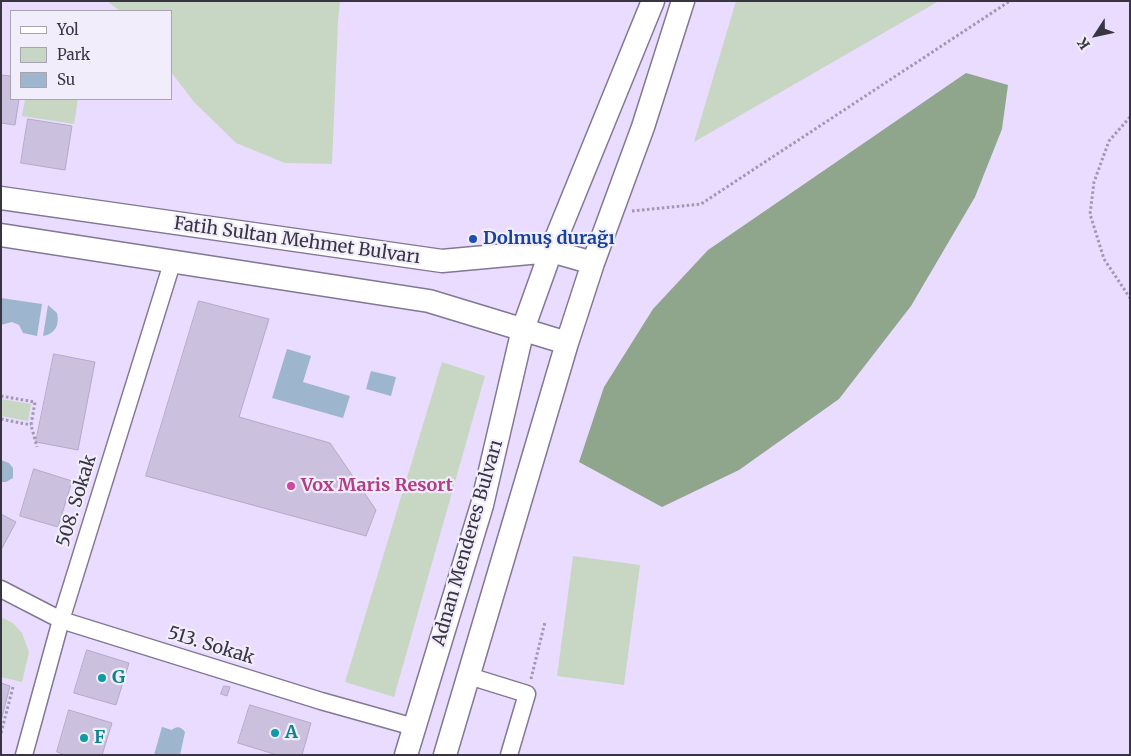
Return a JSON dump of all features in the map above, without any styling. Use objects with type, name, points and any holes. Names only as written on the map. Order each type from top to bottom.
[{"type":"main road","points":[[551,251],[653,1]]},
{"type":"main road","points":[[445,755],[567,343],[593,263],[642,127],[683,1]]},
{"type":"main road","name":"Fatih Sultan Mehmet Bulvarı","points":[[1,198],[442,260],[551,251],[593,263]]},
{"type":"main road","name":"Fatih Sultan Mehmet Bulvarı","points":[[1,235],[173,260],[429,301],[567,343]]},
{"type":"main road","name":"Adnan Menderes Bulvarı","points":[[406,755],[482,505],[523,329],[551,251]]},
{"type":"street","name":"508. Sokak","points":[[24,755],[60,620],[173,260]]},
{"type":"street","name":"513. Sokak","points":[[1,589],[60,620],[321,701],[414,727]]},
{"type":"street","points":[[468,676],[527,694],[509,755]]},
{"type":"path","points":[[612,213],[701,204],[1010,1]]},
{"type":"path","points":[[1130,117],[1109,141],[1094,182],[1090,214],[1104,259],[1130,298]]},
{"type":"path","points":[[1,396],[34,402],[31,424],[37,447]]},
{"type":"path","points":[[1,419],[31,424]]},
{"type":"path","points":[[527,694],[545,622]]},
{"type":"path","points":[[1,733],[13,687]]},
{"type":"green space","points":[[107,1],[340,1],[332,164],[285,163],[236,143],[194,102],[172,73],[172,10],[119,10]]},
{"type":"green space","points":[[736,1],[939,1],[694,142]]},
{"type":"green space","points":[[966,73],[1008,85],[1002,129],[975,197],[911,306],[839,399],[739,470],[662,507],[579,462],[604,387],[653,309],[708,250]]},
{"type":"green space","points":[[25,100],[78,100],[74,124],[22,116]]},
{"type":"green space","points":[[442,362],[485,376],[394,697],[345,682]]},
{"type":"green space","points":[[1,399],[31,404],[28,421],[1,416]]},
{"type":"green space","points":[[573,556],[640,565],[624,685],[557,676]]},
{"type":"green space","points":[[1,617],[13,623],[22,633],[29,652],[22,682],[1,677]]},
{"type":"water","points":[[1,298],[42,304],[37,336],[23,333],[19,325],[12,322],[1,325]]},
{"type":"water","points":[[48,305],[57,313],[58,321],[56,328],[51,333],[43,336]]},
{"type":"water","points":[[287,349],[311,356],[303,382],[350,396],[343,418],[272,398]]},
{"type":"water","points":[[371,371],[396,377],[391,396],[366,389]]},
{"type":"water","points":[[1,460],[9,463],[13,468],[13,478],[6,482],[1,482]]},
{"type":"water","points":[[162,727],[172,730],[178,727],[185,732],[180,755],[154,755]]},
{"type":"building","points":[[1,75],[10,76],[10,100],[19,100],[15,125],[1,123]]},
{"type":"building","points":[[28,119],[72,126],[65,170],[21,163]]},
{"type":"building","points":[[199,301],[269,319],[239,417],[330,443],[376,510],[366,536],[146,476]]},
{"type":"building","points":[[54,354],[95,362],[78,450],[36,442]]},
{"type":"building","points":[[34,469],[72,481],[58,527],[20,516]]},
{"type":"building","points":[[1,514],[16,522],[1,550]]},
{"type":"building","name":"G","points":[[87,650],[129,663],[116,705],[74,693]]},
{"type":"building","points":[[1,683],[10,686],[1,721]]},
{"type":"building","points":[[224,686],[230,687],[227,696],[221,694]]},
{"type":"building","name":"A","points":[[250,705],[311,723],[302,755],[277,755],[238,743]]},
{"type":"building","name":"F","points":[[69,710],[112,723],[102,755],[65,755],[57,752]]},
{"type":"place","name":"Dolmuş durağı","points":[[473,239]]},
{"type":"place","name":"Vox Maris Resort","points":[[291,486]]},
{"type":"place","name":"G","points":[[102,678]]},
{"type":"place","name":"A","points":[[275,733]]},
{"type":"place","name":"F","points":[[84,738]]}]
